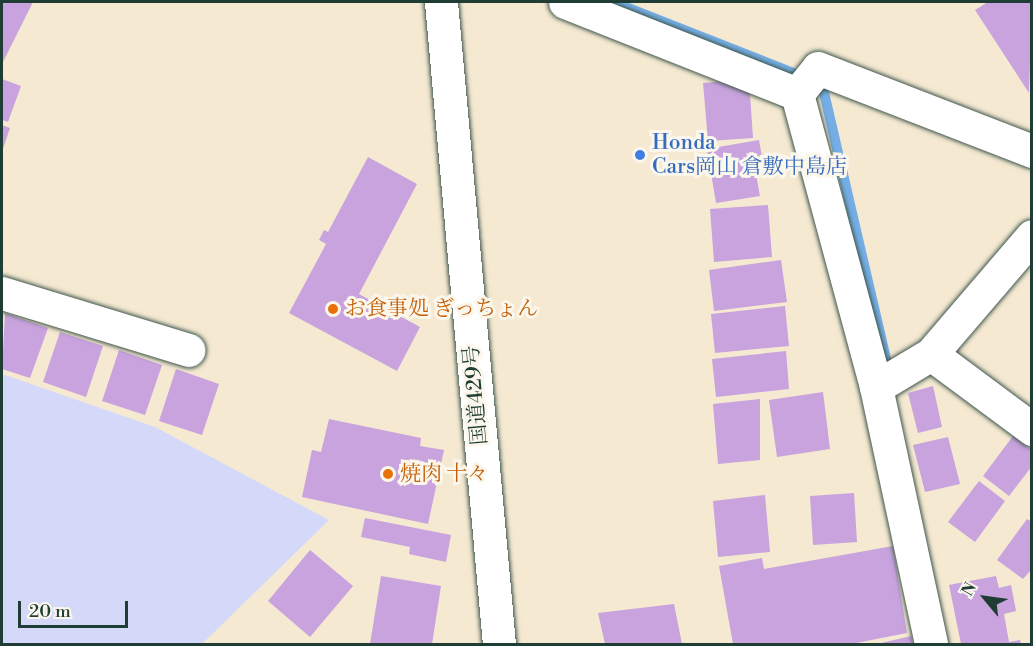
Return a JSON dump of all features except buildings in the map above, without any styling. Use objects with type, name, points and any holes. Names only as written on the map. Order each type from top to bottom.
[{"type":"main road","name":"国道429号","points":[[441,2],[499,645]]},
{"type":"main road","points":[[565,2],[805,83]]},
{"type":"main road","points":[[805,83],[818,68],[870,90],[884,91],[1032,150]]},
{"type":"main road","points":[[805,83],[885,381],[931,645]]},
{"type":"main road","points":[[885,381],[931,354],[1032,236]]},
{"type":"main road","points":[[2,293],[189,350]]},
{"type":"main road","points":[[931,354],[1032,429]]},
{"type":"shaded area","points":[[2,374],[155,427],[329,520],[202,644],[2,644]]},
{"type":"waterway","points":[[613,2],[806,78]]},
{"type":"waterway","points":[[822,84],[890,376]]},
{"type":"place","name":"Honda Cars岡山 倉敷中島店","points":[[640,155]]},
{"type":"place","name":"お食事処 ぎっちょん","points":[[333,309]]},
{"type":"place","name":"焼肉 十々","points":[[388,474]]}]
